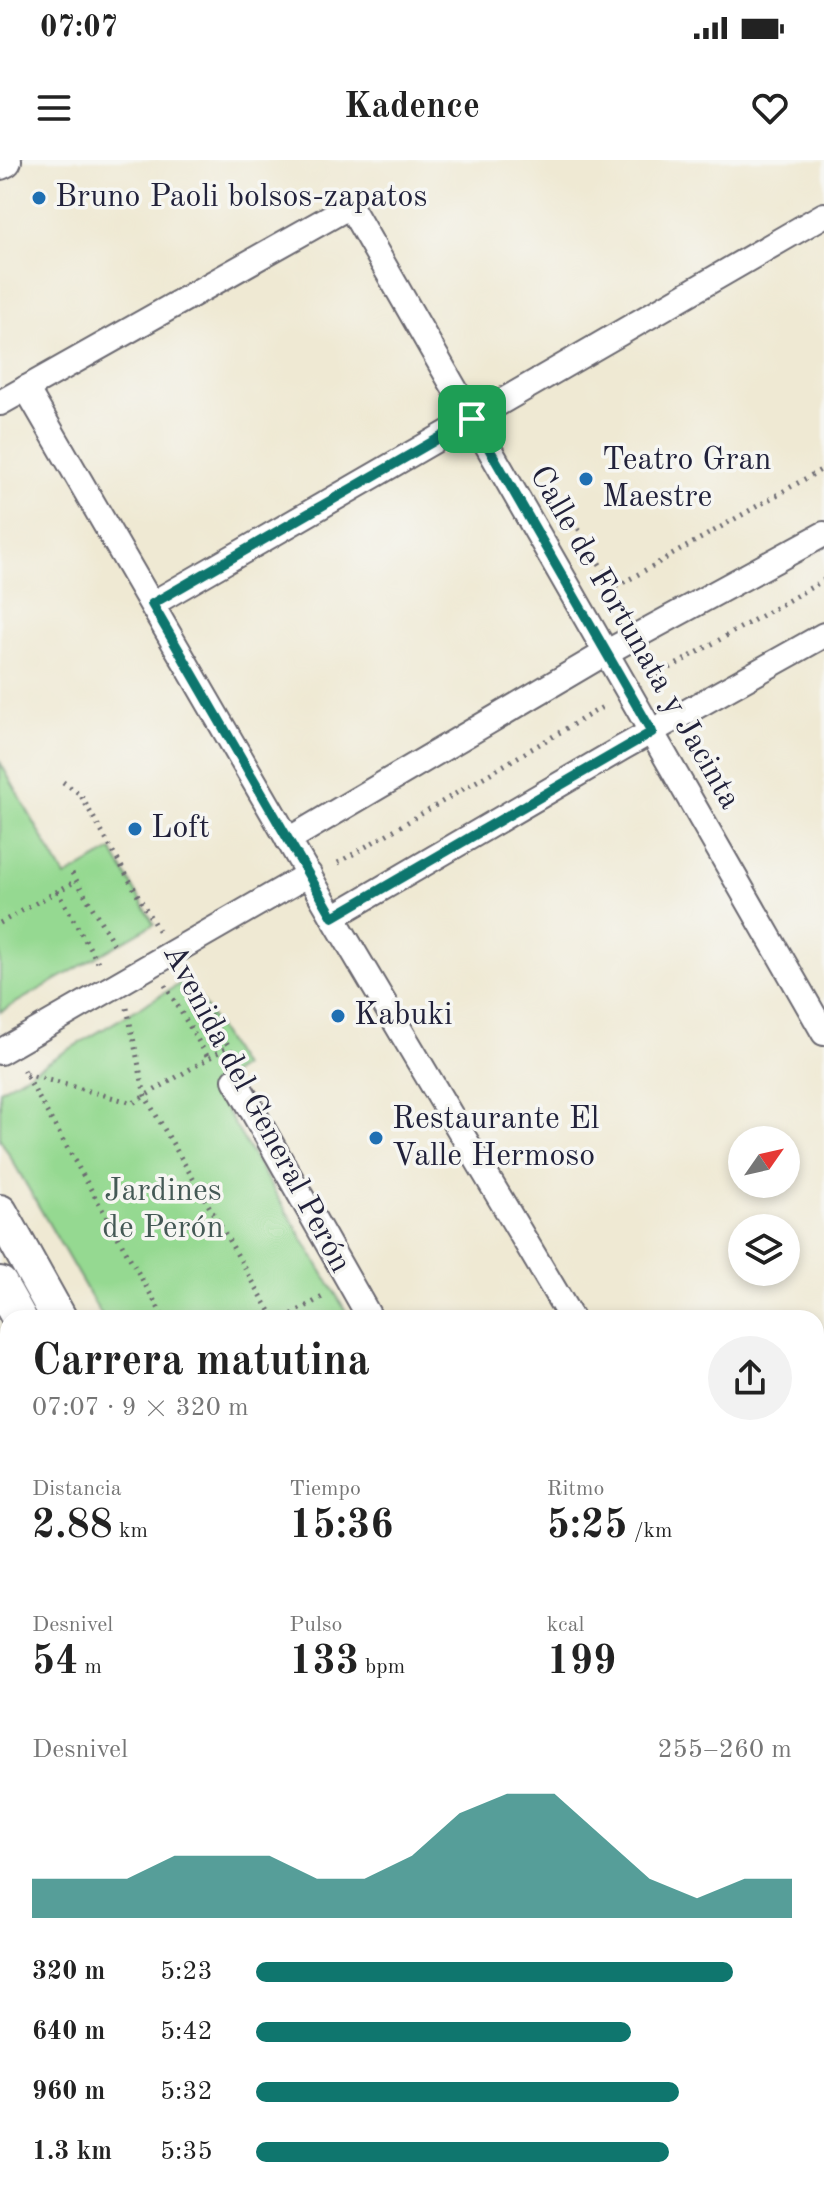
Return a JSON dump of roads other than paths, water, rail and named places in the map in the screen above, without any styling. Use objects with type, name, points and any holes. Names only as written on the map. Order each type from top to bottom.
[{"type":"main road","points":[[0,1212],[55,1310]]},
{"type":"main road","points":[[0,1284],[15,1310]]},
{"type":"street","name":"Calle de Fortunata y Jacinta","points":[[0,403],[350,206],[822,1026]]},
{"type":"street","points":[[152,604],[824,215]]},
{"type":"street","points":[[26,388],[333,917],[566,1310]]},
{"type":"street","points":[[288,840],[607,652],[824,534]]},
{"type":"street","points":[[333,917],[824,635]]},
{"type":"street","points":[[0,1052],[309,874]]},
{"type":"street","name":"Avenida del General Perón","points":[[225,1075],[365,1310]]},
{"type":"place","name":"Bruno Paoli bolsos-zapatos","points":[[39,198]]},
{"type":"place","name":"Teatro Gran Maestre","points":[[586,479]]},
{"type":"place","name":"Loft","points":[[135,829]]},
{"type":"place","name":"Kabuki","points":[[338,1016]]},
{"type":"place","name":"Restaurante El Valle Hermoso","points":[[376,1138]]},
{"type":"park label","name":"Jardines de Perón","points":[[163,1210]]}]
